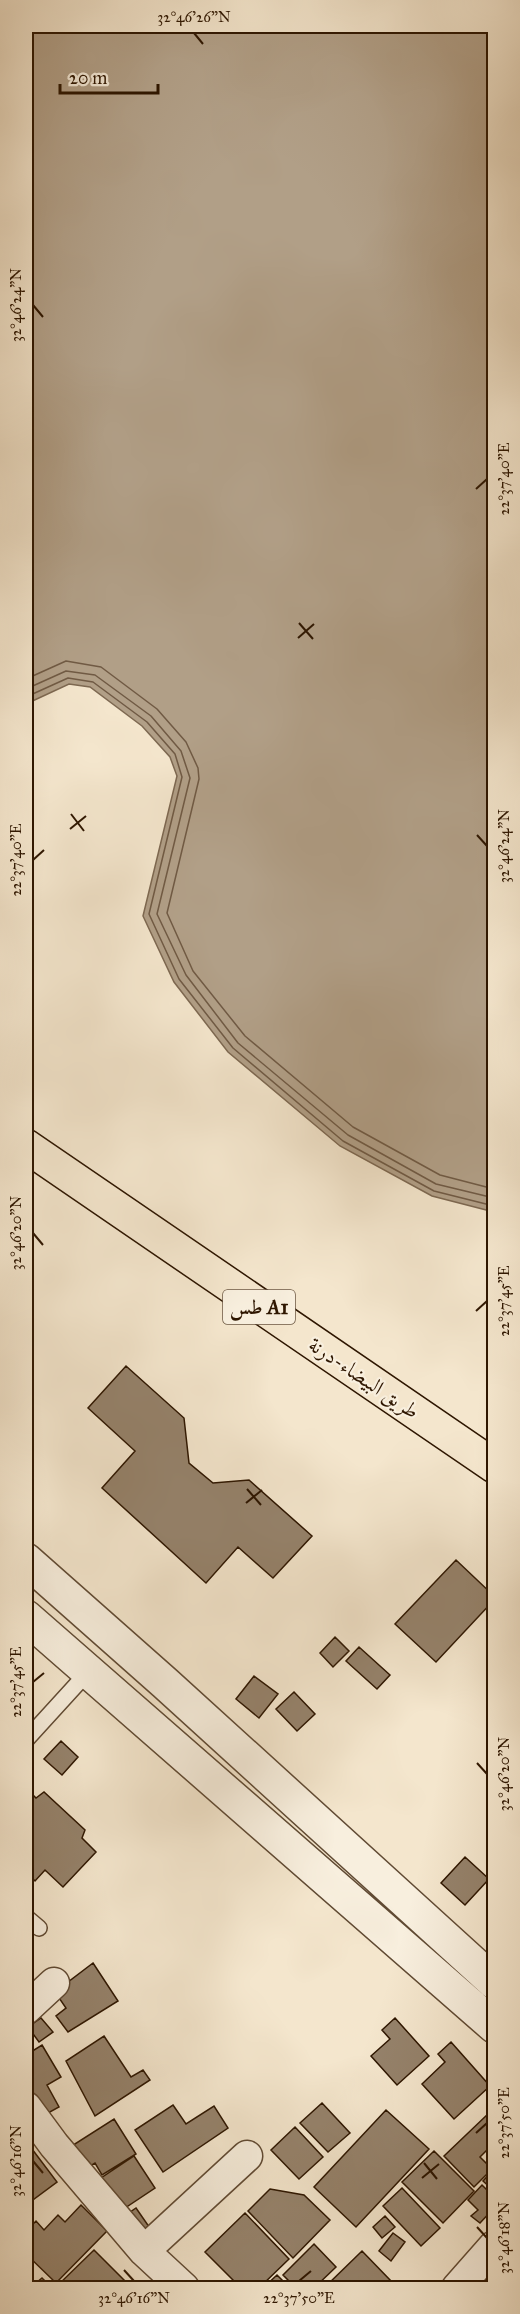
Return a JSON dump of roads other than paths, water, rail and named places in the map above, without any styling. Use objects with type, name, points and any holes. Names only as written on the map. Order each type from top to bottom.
[{"type":"highway","name":"طريق البيضاء-درنة","points":[[26,1146],[495,1466]]},
{"type":"street","points":[[26,1560],[495,1982]]},
{"type":"street","points":[[26,1617],[495,2026]]},
{"type":"street","points":[[137,1715],[165,1683]]},
{"type":"street","points":[[26,2009],[54,1983]]},
{"type":"street","points":[[26,2107],[54,2145],[144,2251],[184,2289]]},
{"type":"street","points":[[144,2251],[247,2156]]},
{"type":"street","points":[[457,2289],[495,2246]]},
{"type":"lane","points":[[26,1740],[88,1672]]},
{"type":"lane","points":[[26,1917],[39,1928]]},
{"type":"water","points":[[26,26],[494,26],[494,1212],[432,1196],[340,1146],[228,1052],[174,982],[143,916],[177,776],[170,757],[142,726],[90,687],[69,684],[26,704]]}]
